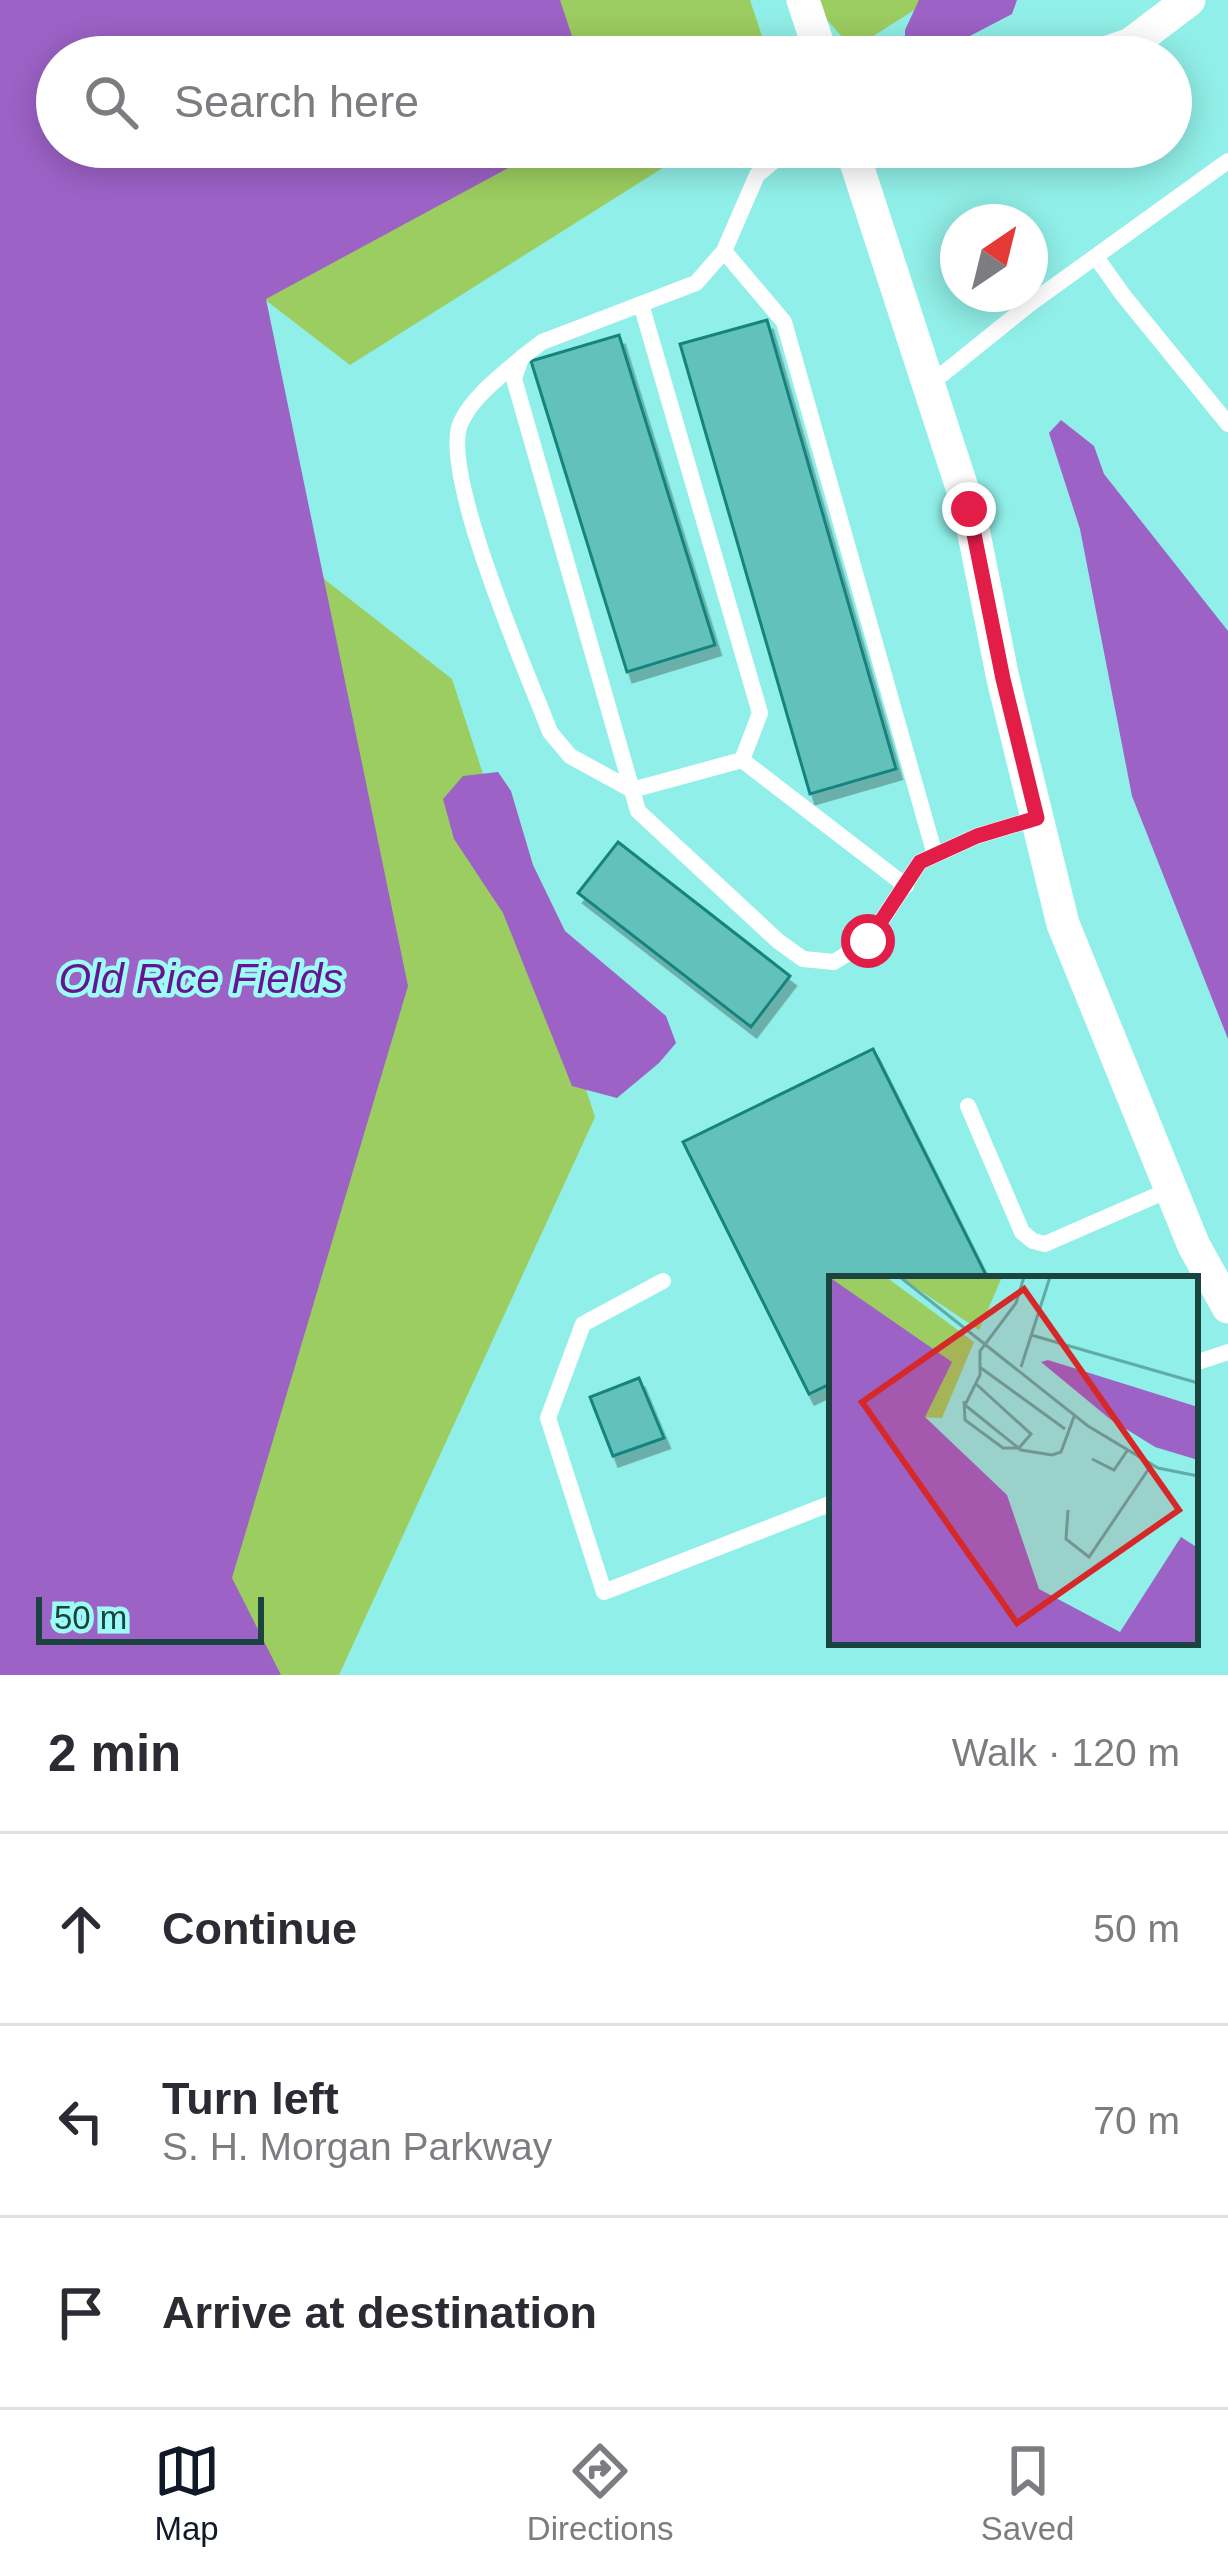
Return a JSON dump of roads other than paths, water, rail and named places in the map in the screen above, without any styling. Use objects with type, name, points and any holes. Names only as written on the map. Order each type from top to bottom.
[{"type":"street","points":[[803,0],[815,36]]},
{"type":"street","points":[[1142,36],[1189,0]]},
{"type":"street","points":[[858,168],[969,509],[1003,679],[1063,924],[1194,1246],[1228,1307]]},
{"type":"lane","points":[[929,385],[1031,303],[1228,160]]},
{"type":"lane","points":[[742,760],[632,790],[570,756],[550,732],[475,531],[456,457],[459,425],[481,394],[542,342],[696,284],[724,251],[757,175],[765,168]]},
{"type":"lane","points":[[724,251],[784,322],[935,854]]},
{"type":"lane","points":[[1096,256],[1228,424]]},
{"type":"lane","points":[[640,304],[760,713],[742,760]]},
{"type":"lane","points":[[521,358],[514,379],[638,811],[778,941],[803,959],[834,962],[868,941],[920,862],[977,836],[1037,818]]},
{"type":"lane","points":[[742,760],[906,886]]},
{"type":"lane","points":[[968,1106],[1022,1232],[1034,1240],[1045,1244],[1171,1190]]},
{"type":"lane","points":[[663,1281],[584,1324],[548,1418],[604,1592],[829,1504]]},
{"type":"lane","points":[[1198,1363],[1228,1352]]},
{"type":"water","name":"Old Rice Fields","points":[[0,0],[560,0],[572,36],[36,36],[36,168],[508,168],[266,299],[408,986],[232,1578],[281,1675],[0,1675]]},
{"type":"water","points":[[919,0],[1017,0],[1012,14],[970,36],[905,36]]},
{"type":"water","points":[[1061,420],[1094,446],[1104,474],[1228,631],[1228,1039],[1132,796],[1080,529],[1049,433]]},
{"type":"water","points":[[498,772],[511,791],[533,865],[565,931],[666,1016],[676,1043],[617,1098],[572,1086],[503,913],[454,839],[443,799],[463,776]]}]
